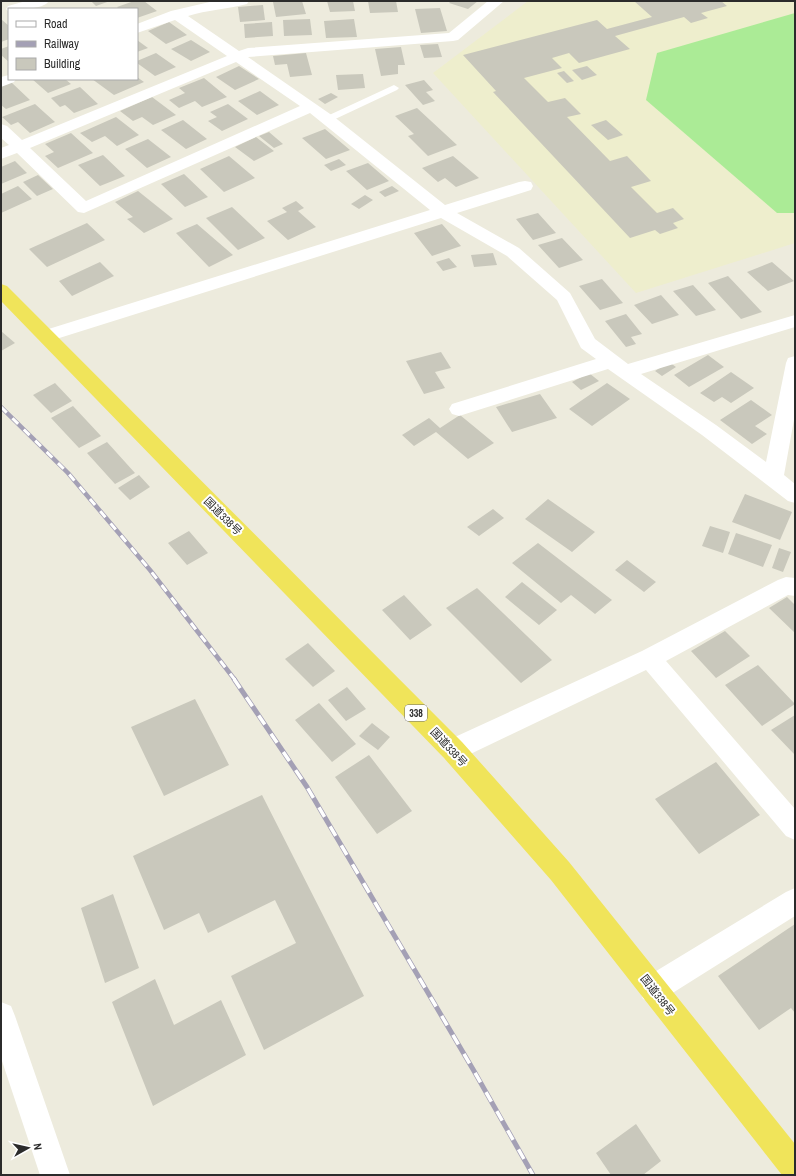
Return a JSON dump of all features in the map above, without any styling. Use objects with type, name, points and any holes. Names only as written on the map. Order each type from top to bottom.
[{"type":"highway","name":"国道338号","points":[[1,290],[453,750],[560,871],[795,1168]]},
{"type":"street","points":[[17,8],[42,1]]},
{"type":"street","points":[[138,28],[176,7],[195,8],[242,1]]},
{"type":"street","points":[[1,154],[248,52],[453,37],[497,1]]},
{"type":"street","points":[[176,7],[237,56],[328,119],[442,211],[513,252],[564,297],[588,343],[618,367],[708,430],[795,495]]},
{"type":"street","points":[[1,129],[21,146],[84,208],[311,107]]},
{"type":"street","points":[[46,336],[524,186]]},
{"type":"street","points":[[459,409],[795,321]]},
{"type":"street","points":[[773,478],[795,362]]},
{"type":"street","points":[[453,750],[650,658],[786,586],[795,587]]},
{"type":"street","points":[[650,658],[795,828]]},
{"type":"street","points":[[653,989],[795,901]]},
{"type":"street","points":[[1,1016],[55,1175]]},
{"type":"lane","points":[[328,119],[394,88]]},
{"type":"shaded area","points":[[528,1],[795,1],[795,243],[636,293],[433,73]]},
{"type":"green space","points":[[795,13],[795,213],[777,213],[646,100],[657,53]]},
{"type":"building","points":[[91,1],[110,1],[96,6]]},
{"type":"building","points":[[134,1],[144,1],[157,11],[138,18],[138,8],[117,7]]},
{"type":"building","points":[[302,1],[306,14],[276,17],[273,2]]},
{"type":"building","points":[[327,1],[353,1],[355,11],[330,12]]},
{"type":"building","points":[[368,1],[396,1],[398,12],[370,13]]},
{"type":"building","points":[[451,1],[478,1],[468,9],[449,3]]},
{"type":"building","points":[[634,1],[721,1],[727,6],[701,13],[708,18],[691,23],[684,17],[615,36],[630,49],[579,63],[569,53],[552,58],[562,68],[524,78],[548,102],[565,98],[581,114],[567,117],[610,161],[627,156],[651,181],[631,187],[657,213],[673,208],[684,219],[673,223],[678,228],[660,234],[655,230],[630,238],[493,92],[496,91],[463,55],[597,20],[607,29],[652,17]]},
{"type":"building","points":[[263,5],[265,20],[240,22],[238,7]]},
{"type":"building","points":[[440,8],[447,31],[421,33],[415,9]]},
{"type":"building","points":[[1,19],[8,25],[8,39],[1,42]]},
{"type":"building","points":[[310,19],[312,35],[284,36],[283,20]]},
{"type":"building","points":[[354,19],[357,37],[326,38],[324,21]]},
{"type":"building","points":[[169,22],[187,35],[166,44],[148,31]]},
{"type":"building","points":[[272,22],[273,36],[245,38],[244,24]]},
{"type":"building","points":[[191,40],[210,52],[191,61],[171,49]]},
{"type":"building","points":[[138,41],[148,48],[138,52]]},
{"type":"building","points":[[438,44],[442,57],[424,58],[420,45]]},
{"type":"building","points":[[8,46],[8,61],[1,55],[1,49]]},
{"type":"building","points":[[401,47],[405,65],[398,65],[398,74],[381,76],[375,49]]},
{"type":"building","points":[[156,53],[176,67],[155,76],[138,64],[138,61]]},
{"type":"building","points":[[306,53],[312,75],[290,77],[287,64],[275,65],[273,56]]},
{"type":"building","points":[[239,66],[259,79],[235,90],[216,77]]},
{"type":"building","points":[[587,66],[597,75],[582,80],[572,70]]},
{"type":"building","points":[[564,71],[574,81],[567,83],[557,73]]},
{"type":"building","points":[[363,74],[365,88],[338,90],[336,75]]},
{"type":"building","points":[[138,78],[144,82],[114,95],[93,80],[138,80]]},
{"type":"building","points":[[204,78],[227,97],[202,107],[195,101],[179,108],[169,100],[185,93],[179,88]]},
{"type":"building","points":[[33,80],[66,80],[71,84],[48,93]]},
{"type":"building","points":[[424,80],[433,90],[426,92],[435,101],[423,105],[405,85]]},
{"type":"building","points":[[11,82],[30,100],[6,109],[1,105],[1,86]]},
{"type":"building","points":[[80,87],[98,104],[74,113],[65,105],[60,107],[51,98]]},
{"type":"building","points":[[260,91],[279,105],[257,115],[238,101]]},
{"type":"building","points":[[331,93],[338,97],[325,104],[318,99]]},
{"type":"building","points":[[152,97],[176,115],[153,125],[142,117],[133,121],[120,111]]},
{"type":"building","points":[[35,104],[55,122],[30,133],[18,122],[11,125],[2,117]]},
{"type":"building","points":[[228,104],[248,119],[222,131],[208,121],[217,117],[210,112]]},
{"type":"building","points":[[417,108],[457,145],[428,156],[408,136],[414,134],[395,116]]},
{"type":"building","points":[[116,117],[139,135],[117,146],[105,136],[92,142],[80,133]]},
{"type":"building","points":[[183,120],[207,139],[186,149],[161,130]]},
{"type":"building","points":[[606,120],[623,135],[608,140],[591,125]]},
{"type":"building","points":[[325,129],[350,150],[326,159],[302,138]]},
{"type":"building","points":[[269,132],[283,144],[274,148],[259,136]]},
{"type":"building","points":[[71,133],[93,153],[58,168],[45,156],[54,152],[45,144]]},
{"type":"building","points":[[256,137],[274,151],[254,161],[235,147]]},
{"type":"building","points":[[148,139],[171,157],[147,168],[125,149]]},
{"type":"building","points":[[103,155],[125,176],[100,186],[78,165]]},
{"type":"building","points":[[229,156],[255,178],[224,192],[200,169]]},
{"type":"building","points":[[453,156],[479,178],[456,187],[445,178],[438,182],[422,168]]},
{"type":"building","points":[[339,159],[346,165],[331,171],[324,165]]},
{"type":"building","points":[[15,161],[27,173],[1,184],[1,167]]},
{"type":"building","points":[[368,163],[389,181],[367,190],[346,171]]},
{"type":"building","points":[[184,174],[208,197],[185,207],[161,184]]},
{"type":"building","points":[[38,175],[53,189],[37,196],[23,182]]},
{"type":"building","points":[[18,186],[32,199],[1,213],[1,194]]},
{"type":"building","points":[[392,186],[399,191],[385,197],[379,192]]},
{"type":"building","points":[[138,191],[173,219],[144,233],[127,219],[133,217],[115,202]]},
{"type":"building","points":[[365,195],[373,200],[359,209],[351,204]]},
{"type":"building","points":[[296,201],[304,208],[298,211],[316,227],[288,240],[267,221],[287,212],[282,208]]},
{"type":"building","points":[[232,207],[265,238],[238,250],[206,218]]},
{"type":"building","points":[[538,213],[556,233],[533,240],[516,219]]},
{"type":"building","points":[[87,223],[105,240],[47,267],[29,249]]},
{"type":"building","points":[[197,224],[233,255],[209,267],[176,233]]},
{"type":"building","points":[[442,224],[461,246],[432,256],[414,233]]},
{"type":"building","points":[[562,238],[583,260],[559,268],[538,245]]},
{"type":"building","points":[[493,253],[497,265],[474,267],[471,255]]},
{"type":"building","points":[[449,258],[457,267],[443,271],[436,262]]},
{"type":"building","points":[[100,262],[114,276],[72,296],[59,281]]},
{"type":"building","points":[[772,262],[794,281],[768,291],[747,272]]},
{"type":"building","points":[[728,276],[762,312],[741,319],[708,283]]},
{"type":"building","points":[[602,279],[623,303],[600,310],[579,286]]},
{"type":"building","points":[[693,285],[716,310],[696,316],[673,291]]},
{"type":"building","points":[[661,295],[679,315],[652,324],[634,305]]},
{"type":"building","points":[[626,314],[642,334],[631,337],[636,344],[626,347],[605,321]]},
{"type":"building","points":[[1,331],[15,343],[1,351]]},
{"type":"building","points":[[441,352],[451,368],[435,372],[445,388],[424,394],[406,361]]},
{"type":"building","points":[[708,355],[724,367],[689,387],[674,375]]},
{"type":"building","points":[[669,362],[676,367],[662,376],[655,371]]},
{"type":"building","points":[[731,372],[754,388],[731,403],[722,397],[714,402],[700,393]]},
{"type":"building","points":[[589,373],[599,381],[581,390],[572,382]]},
{"type":"building","points":[[55,383],[72,401],[51,413],[33,395]]},
{"type":"building","points":[[607,383],[630,399],[592,426],[569,409]]},
{"type":"building","points":[[540,394],[557,418],[512,432],[496,407]]},
{"type":"building","points":[[751,400],[772,415],[755,426],[767,434],[752,444],[720,420]]},
{"type":"building","points":[[73,406],[101,436],[79,448],[51,418]]},
{"type":"building","points":[[460,415],[494,443],[468,459],[436,432],[414,446],[402,435],[429,418],[440,428]]},
{"type":"building","points":[[107,442],[135,473],[115,484],[87,453]]},
{"type":"building","points":[[139,475],[150,487],[130,500],[118,488]]},
{"type":"building","points":[[745,494],[792,512],[780,540],[732,522]]},
{"type":"building","points":[[548,499],[595,532],[572,552],[525,519]]},
{"type":"building","points":[[493,509],[504,518],[479,536],[467,527]]},
{"type":"building","points":[[710,526],[730,532],[723,553],[702,546]]},
{"type":"building","points":[[189,531],[208,553],[187,565],[168,543]]},
{"type":"building","points":[[736,533],[772,545],[763,567],[728,554]]},
{"type":"building","points":[[538,543],[612,600],[595,614],[571,595],[561,603],[512,563]]},
{"type":"building","points":[[779,548],[791,552],[783,572],[772,568]]},
{"type":"building","points":[[627,560],[656,582],[644,592],[615,570]]},
{"type":"building","points":[[522,582],[557,610],[539,625],[505,597]]},
{"type":"building","points":[[477,588],[552,660],[521,683],[446,608]]},
{"type":"building","points":[[404,595],[432,625],[410,640],[382,610]]},
{"type":"building","points":[[787,597],[795,605],[795,633],[769,608]]},
{"type":"building","points":[[725,631],[750,656],[716,678],[691,651]]},
{"type":"building","points":[[308,643],[335,671],[313,687],[285,659]]},
{"type":"building","points":[[758,665],[795,704],[762,726],[725,685]]},
{"type":"building","points":[[347,687],[366,709],[346,721],[328,700]]},
{"type":"building","points":[[195,699],[229,765],[164,796],[131,727]]},
{"type":"building","points":[[319,703],[356,744],[332,762],[295,720]]},
{"type":"building","points":[[795,715],[795,755],[771,730]]},
{"type":"building","points":[[372,723],[390,737],[378,750],[359,736]]},
{"type":"building","points":[[369,755],[412,811],[377,834],[335,777]]},
{"type":"building","points":[[716,762],[760,815],[699,854],[655,799]]},
{"type":"building","points":[[262,795],[364,996],[264,1050],[231,976],[296,943],[275,900],[208,933],[199,913],[164,930],[133,856]]},
{"type":"building","points":[[113,894],[139,968],[105,983],[81,908]]},
{"type":"building","points":[[795,924],[795,1013],[791,1008],[759,1030],[718,976]]},
{"type":"building","points":[[155,979],[174,1025],[221,1000],[246,1055],[153,1106],[112,1002]]},
{"type":"building","points":[[636,1124],[661,1161],[643,1175],[611,1175],[596,1153]]},
{"type":"railway","points":[[1,407],[68,473],[150,570],[235,680]]},
{"type":"railway","points":[[234,679],[307,787],[474,1071],[533,1175]]}]
